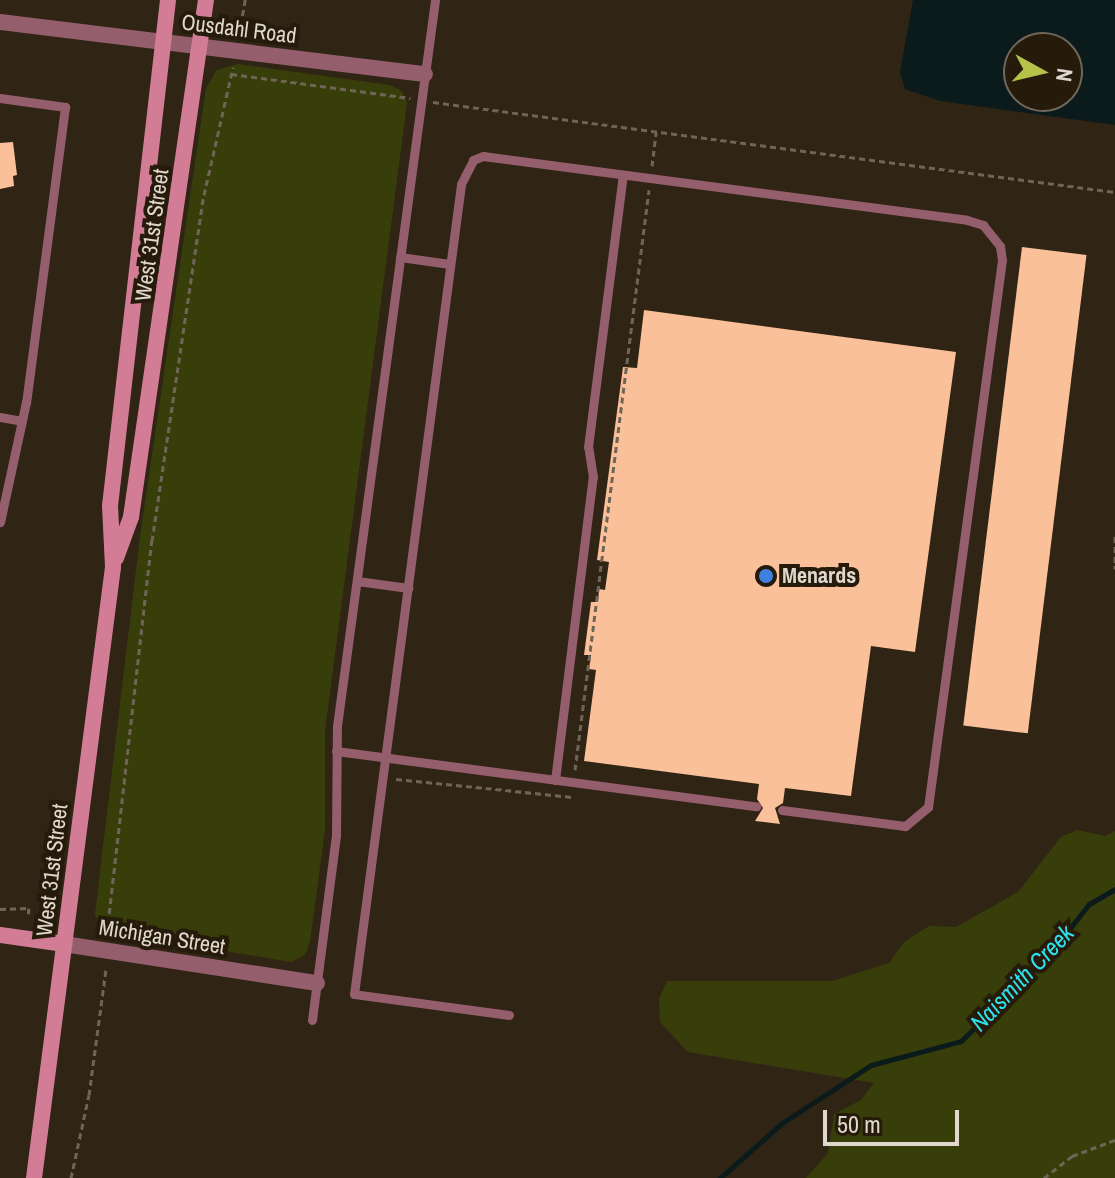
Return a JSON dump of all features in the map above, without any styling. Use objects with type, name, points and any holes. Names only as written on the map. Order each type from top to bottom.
[{"type":"main road","name":"West 31st Street","points":[[34,1178],[113,567],[110,506],[168,0]]},
{"type":"main road","name":"West 31st Street","points":[[113,567],[131,517],[206,0]]},
{"type":"main road","name":"Michigan Street","points":[[0,935],[64,944]]},
{"type":"street","name":"Ousdahl Road","points":[[0,22],[425,74]]},
{"type":"street","name":"Michigan Street","points":[[64,944],[317,983]]},
{"type":"lane","points":[[312,1020],[336,835],[336,751],[435,0]]},
{"type":"lane","points":[[0,98],[65,107],[22,421],[0,522]]},
{"type":"lane","points":[[509,1015],[354,994],[461,184],[473,160],[483,156],[967,220],[983,225],[1000,246],[1000,276],[928,807],[905,826],[782,810]]},
{"type":"lane","points":[[555,780],[593,477],[588,447],[623,175]]},
{"type":"lane","points":[[400,257],[450,264]]},
{"type":"lane","points":[[0,417],[22,421]]},
{"type":"lane","points":[[357,581],[409,588]]},
{"type":"lane","points":[[336,751],[756,806]]},
{"type":"path","points":[[241,25],[245,0]]},
{"type":"path","points":[[107,931],[152,541],[204,195],[231,74],[1115,192]]},
{"type":"path","points":[[1115,536],[1115,569]]},
{"type":"path","points":[[0,909],[29,908],[28,915]]},
{"type":"path","points":[[71,1178],[106,975]]},
{"type":"path","points":[[1044,1178],[1072,1156],[1115,1140]]},
{"type":"green space","points":[[238,64],[390,85],[402,91],[407,103],[325,731],[325,830],[310,942],[305,955],[291,962],[111,932],[100,926],[95,914],[140,536],[206,88],[217,70]]},
{"type":"green space","points":[[1077,830],[1105,836],[1115,831],[1115,1178],[806,1178],[828,1153],[834,1114],[861,1100],[874,1083],[688,1052],[660,1022],[659,999],[667,981],[832,981],[889,963],[904,942],[929,926],[956,927],[1018,892],[1061,837]]},
{"type":"shaded area","points":[[913,0],[1115,0],[1115,125],[1020,112],[1083,112],[1083,32],[1003,32],[1003,110],[940,101],[905,89],[900,72]]},
{"type":"building","points":[[13,142],[17,175],[13,176],[14,186],[0,189],[0,143]]},
{"type":"building","points":[[1022,247],[1087,255],[1028,733],[963,725]]},
{"type":"building","name":"Menards","points":[[644,310],[956,352],[915,652],[871,646],[851,796],[785,788],[783,803],[775,808],[780,824],[755,821],[763,808],[757,799],[759,784],[584,761],[596,670],[589,669],[591,655],[584,655],[591,602],[598,602],[599,589],[605,590],[609,562],[597,560],[623,367],[637,368]]},
{"type":"waterway","name":"Naismith Creek","points":[[720,1178],[782,1123],[871,1065],[961,1041],[1053,950],[1089,904],[1115,889]]},
{"type":"place","name":"Menards","points":[[766,576]]}]
